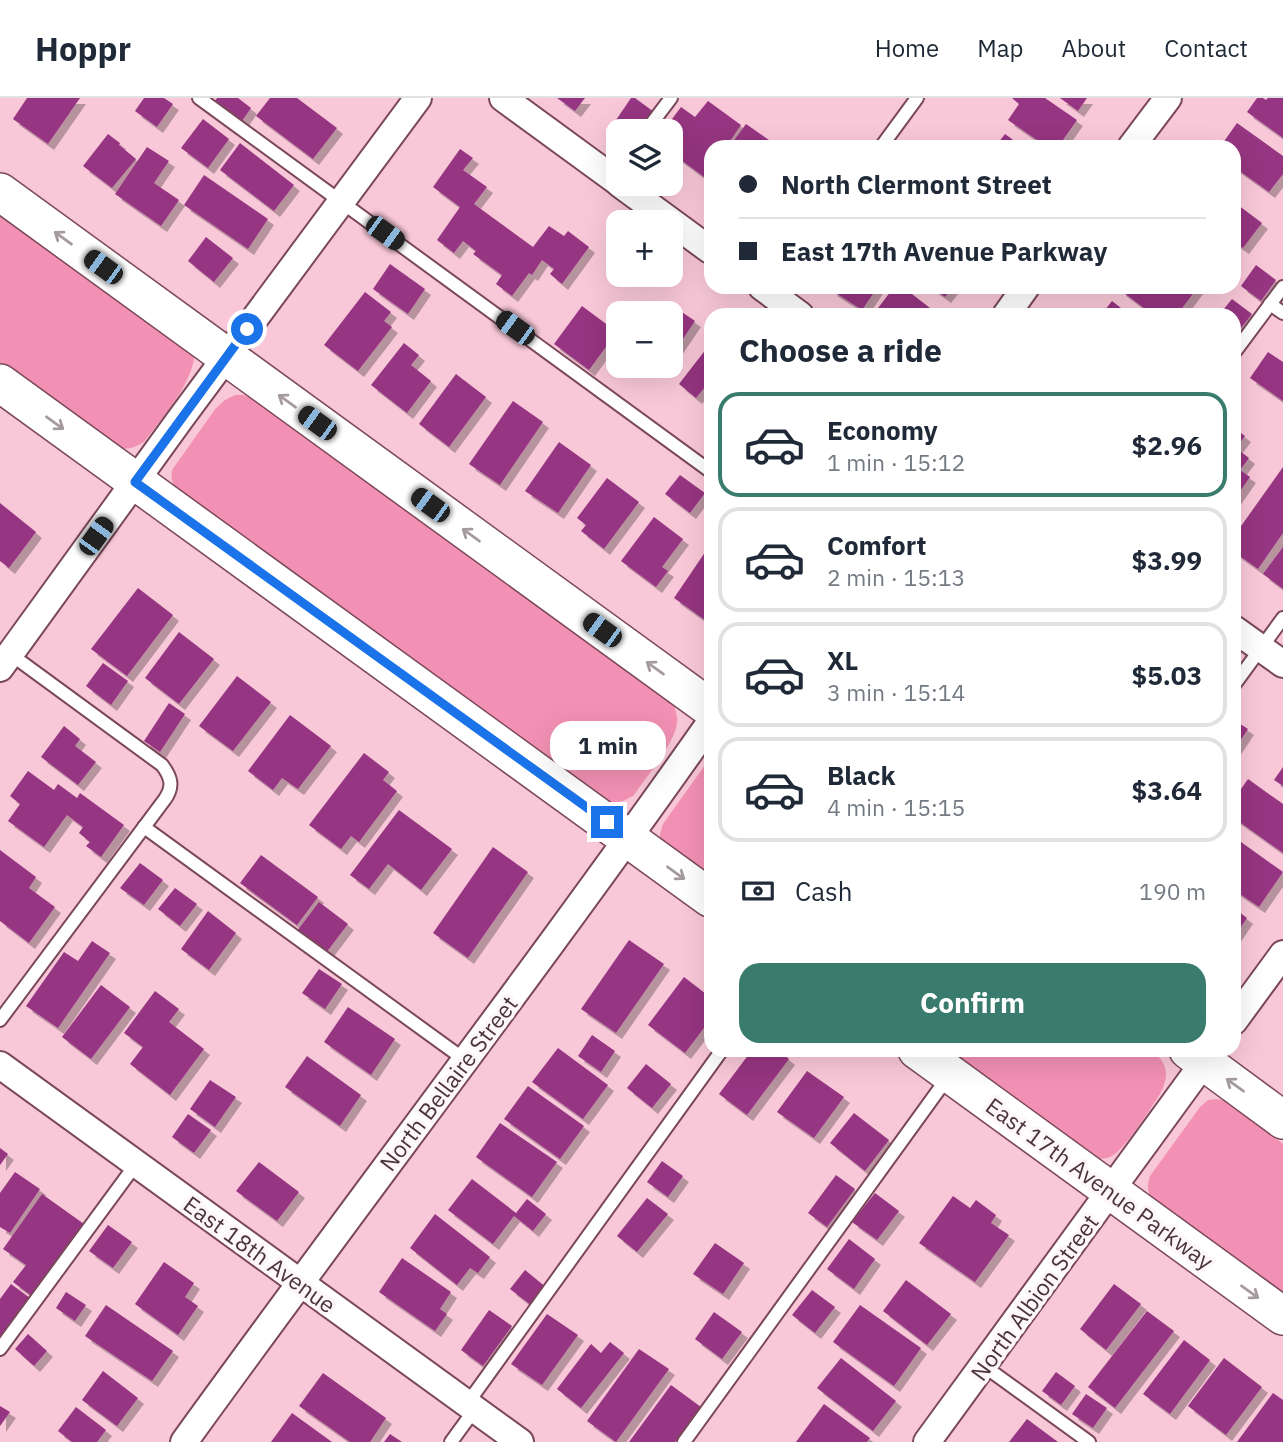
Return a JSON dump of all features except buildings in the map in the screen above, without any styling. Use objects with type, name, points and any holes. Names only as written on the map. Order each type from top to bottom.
[{"type":"main road","points":[[0,192],[704,704]]},
{"type":"main road","points":[[0,383],[704,894]]},
{"type":"main road","name":"East 17th Avenue Parkway","points":[[927,1057],[1283,1316]]},
{"type":"main road","points":[[1206,1057],[1283,1120]]},
{"type":"street","points":[[4,656],[418,98]]},
{"type":"street","points":[[503,98],[606,171]]},
{"type":"street","points":[[1136,140],[1168,98]]},
{"type":"street","points":[[639,196],[704,245]]},
{"type":"street","points":[[775,294],[792,308]]},
{"type":"street","points":[[1241,634],[1283,664]]},
{"type":"street","name":"North Bellaire Street","points":[[184,1442],[299,1282],[629,838],[704,732]]},
{"type":"street","points":[[1241,1011],[1283,954]]},
{"type":"street","name":"North Albion Street","points":[[927,1442],[1112,1191],[1200,1057]]},
{"type":"street","name":"East 18th Avenue","points":[[0,1065],[520,1442]]},
{"type":"lane","points":[[199,98],[704,467]]},
{"type":"lane","points":[[655,119],[671,98]]},
{"type":"lane","points":[[886,140],[917,98]]},
{"type":"lane","points":[[1241,343],[1283,287]]},
{"type":"lane","points":[[1270,304],[1283,313]]},
{"type":"lane","points":[[1241,675],[1283,618]]},
{"type":"lane","points":[[0,1020],[144,827],[170,791],[172,782],[162,765],[4,656]]},
{"type":"lane","points":[[144,827],[466,1060]]},
{"type":"lane","points":[[451,1442],[471,1407],[717,1057]]},
{"type":"lane","points":[[684,1442],[950,1074]]},
{"type":"lane","points":[[0,1349],[136,1164]]},
{"type":"lane","points":[[984,1366],[1089,1442]]},
{"type":"shaded area","points":[[0,213],[187,350],[194,358],[181,390],[144,442],[129,448],[114,447],[0,364]]},
{"type":"shaded area","points":[[235,395],[244,395],[255,400],[672,702],[677,717],[675,731],[666,750],[634,795],[620,802],[604,801],[177,489],[173,484],[172,470],[216,408]]},
{"type":"shaded area","points":[[704,766],[704,876],[660,841],[663,824]]},
{"type":"shaded area","points":[[953,1057],[1158,1057],[1166,1070],[1165,1081],[1160,1094],[1131,1137],[1112,1156],[1098,1159],[1090,1157]]},
{"type":"shaded area","points":[[1208,1100],[1226,1101],[1283,1144],[1283,1297],[1153,1202],[1150,1195],[1150,1176],[1200,1107]]},
{"type":"route","points":[[247,329],[135,482],[607,822]]}]
